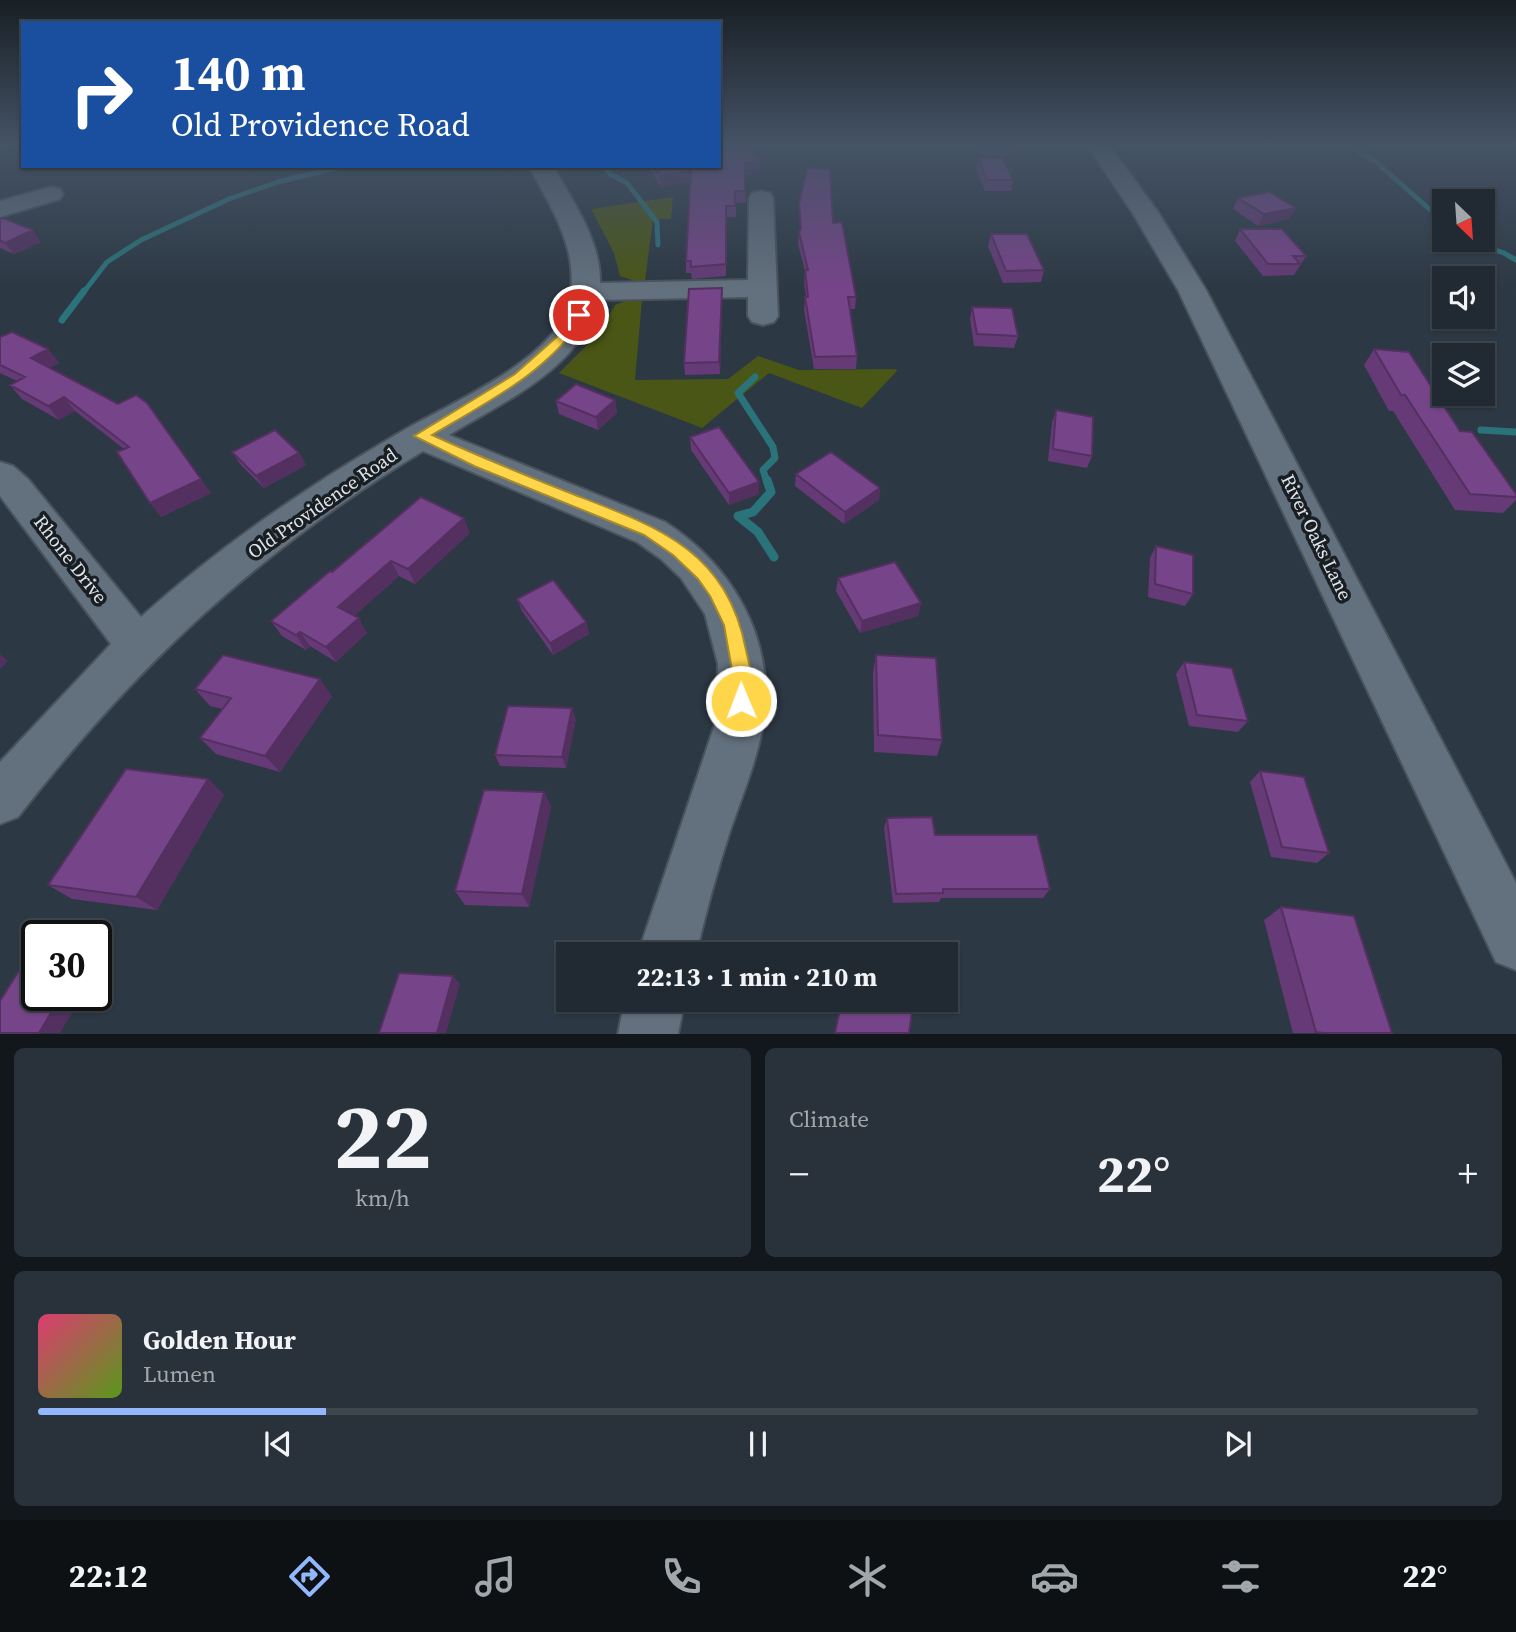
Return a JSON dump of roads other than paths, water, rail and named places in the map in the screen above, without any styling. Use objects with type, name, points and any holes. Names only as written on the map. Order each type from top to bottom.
[{"type":"street","name":"Old Providence Road","points":[[0,800],[52,737],[138,646],[188,600],[255,547],[350,480],[520,377],[541,361],[573,326],[587,292],[588,271],[584,251],[555,193]]},
{"type":"street","name":"River Oaks Lane","points":[[1129,193],[1192,290],[1516,942]]},
{"type":"street","points":[[0,209],[51,194]]},
{"type":"street","points":[[761,198],[763,316]]},
{"type":"street","points":[[587,292],[763,288]]},
{"type":"street","points":[[421,436],[479,463],[650,531],[679,550],[704,574],[717,593],[738,643],[743,681],[740,721],[685,885],[670,942]]},
{"type":"street","name":"Rhone Drive","points":[[0,475],[15,488],[138,646]]},
{"type":"street","points":[[648,1034],[653,1012]]},
{"type":"waterway","points":[[83,293],[107,262],[141,240],[246,193]]},
{"type":"waterway","points":[[635,193],[657,222],[658,245]]},
{"type":"waterway","points":[[1411,193],[1432,211]]},
{"type":"waterway","points":[[1495,250],[1516,260]]},
{"type":"waterway","points":[[62,320],[84,291]]},
{"type":"waterway","points":[[755,377],[738,393],[773,447],[775,458],[763,470],[767,482]]},
{"type":"waterway","points":[[1481,430],[1516,432]]},
{"type":"waterway","points":[[767,480],[771,492],[753,512],[738,516],[758,532],[774,557]]}]
